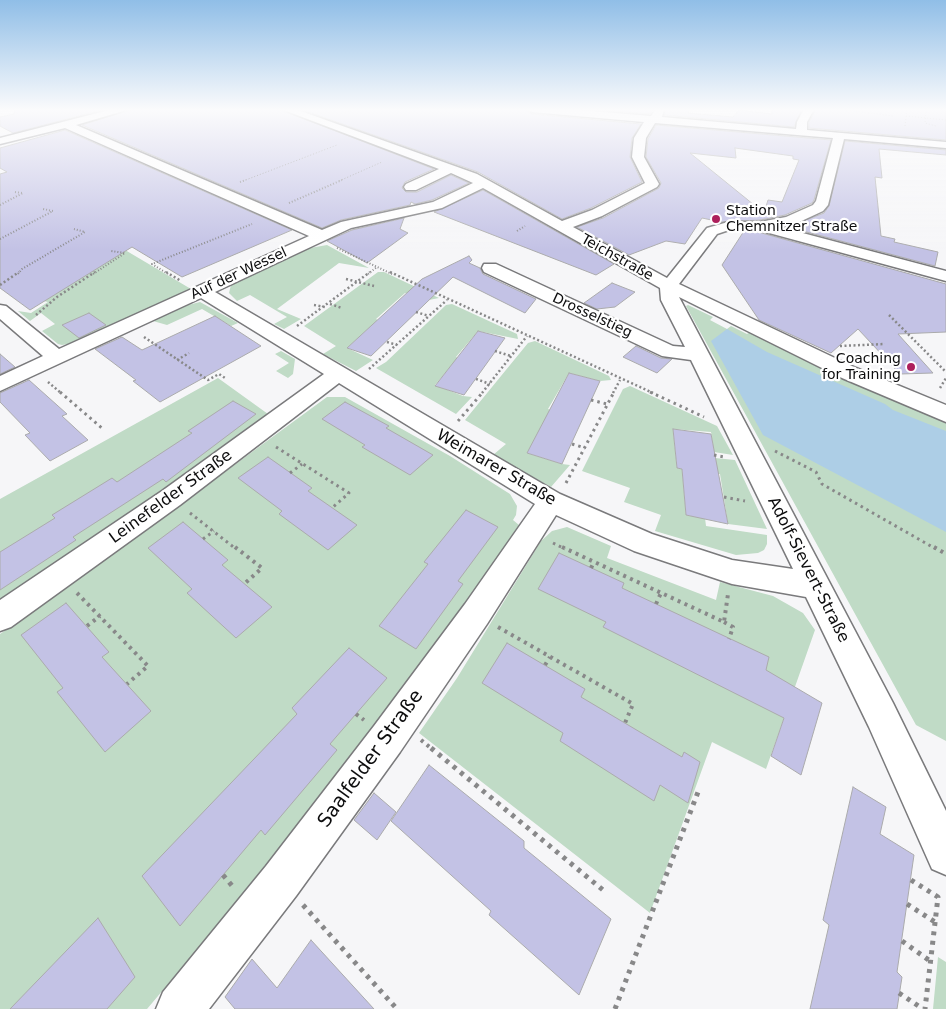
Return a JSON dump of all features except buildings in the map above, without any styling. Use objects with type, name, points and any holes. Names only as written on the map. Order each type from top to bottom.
[{"type":"street","points":[[139,156],[322,236]]},
{"type":"street","name":"Teichstraße","points":[[414,156],[483,182],[669,286],[809,355],[946,414]]},
{"type":"street","points":[[560,226],[597,213],[652,184],[638,156]]},
{"type":"street","points":[[669,286],[712,232],[732,226],[759,226],[790,221],[818,208],[823,202],[834,156]]},
{"type":"street","points":[[411,187],[450,169]]},
{"type":"street","name":"Auf der Wessel","points":[[0,384],[354,222],[437,205],[483,182]]},
{"type":"street","points":[[759,226],[946,276]]},
{"type":"street","name":"Drosselstieg","points":[[490,268],[669,352],[697,354]]},
{"type":"street","name":"Adolf-Sievert-Straße","points":[[669,286],[670,300],[739,433],[814,586],[882,715],[946,855]]},
{"type":"street","name":"Weimarer Straße","points":[[202,291],[551,501],[644,543],[732,572],[814,586]]},
{"type":"street","points":[[0,310],[57,358]]},
{"type":"street","name":"Leinefelder Straße","points":[[0,617],[172,498],[254,438],[345,377]]},
{"type":"street","name":"Saalfelder Straße","points":[[180,1009],[281,880],[400,722],[476,614],[551,501]]},
{"type":"path","points":[[217,190],[306,156]]},
{"type":"path","points":[[202,291],[152,264],[271,214],[394,156]]},
{"type":"path","points":[[0,205],[23,193],[14,192]]},
{"type":"path","points":[[0,239],[53,211],[43,210]]},
{"type":"path","points":[[518,232],[522,228]]},
{"type":"path","points":[[0,284],[32,262],[86,232],[74,229]]},
{"type":"path","points":[[322,236],[328,244],[620,380],[739,433],[816,472],[822,484],[946,554]]},
{"type":"path","points":[[18,325],[29,320],[67,288],[125,253],[111,251]]},
{"type":"path","points":[[278,336],[306,321],[377,267]]},
{"type":"path","points":[[346,279],[374,286]]},
{"type":"path","points":[[345,377],[378,362],[447,300]]},
{"type":"path","points":[[330,304],[342,308]]},
{"type":"path","points":[[314,305],[325,307]]},
{"type":"path","points":[[416,312],[429,316]]},
{"type":"path","points":[[889,315],[946,372]]},
{"type":"path","points":[[126,326],[208,380],[219,374],[225,378]]},
{"type":"path","points":[[439,435],[468,412],[527,336]]},
{"type":"path","points":[[387,342],[397,345]]},
{"type":"path","points":[[809,355],[822,346],[885,344]]},
{"type":"path","points":[[495,351],[512,356]]},
{"type":"path","points":[[177,360],[189,354]]},
{"type":"path","points":[[32,370],[103,428]]},
{"type":"path","points":[[476,379],[490,384]]},
{"type":"path","points":[[551,501],[570,478],[620,380]]},
{"type":"path","points":[[591,400],[608,404]]},
{"type":"path","points":[[254,438],[264,439],[349,493],[332,508]]},
{"type":"path","points":[[572,444],[585,448]]},
{"type":"path","points":[[290,472],[302,464]]},
{"type":"path","points":[[172,498],[262,568],[244,584]]},
{"type":"path","points":[[203,539],[214,531]]},
{"type":"path","points":[[530,532],[724,622],[733,627],[729,638]]},
{"type":"path","points":[[591,568],[594,562]]},
{"type":"path","points":[[724,622],[732,572]]},
{"type":"path","points":[[60,575],[148,666],[127,684]]},
{"type":"path","points":[[656,604],[660,593]]},
{"type":"path","points":[[476,614],[634,704],[626,723]]},
{"type":"path","points":[[87,626],[100,616]]},
{"type":"path","points":[[545,665],[550,657]]},
{"type":"path","points":[[400,722],[604,890]]},
{"type":"path","points":[[615,1009],[698,792]]},
{"type":"path","points":[[281,880],[397,1009]]},
{"type":"path","points":[[900,992],[924,1009],[938,897],[911,880]]},
{"type":"path","points":[[907,904],[935,922]]},
{"type":"path","points":[[902,941],[930,961]]},
{"type":"green space","points":[[0,176],[191,289],[74,343],[58,344],[42,331],[55,324],[41,313],[30,321],[18,311],[31,313],[48,302],[19,296],[0,282]]},
{"type":"green space","points":[[327,245],[369,268],[339,263],[277,309],[301,319],[284,329],[274,324],[287,317],[250,295],[237,301],[229,293],[231,285],[239,281],[310,248]]},
{"type":"green space","points":[[378,272],[384,272],[439,298],[429,300],[405,293],[347,348],[373,360],[356,371],[323,354],[336,346],[304,326]]},
{"type":"green space","points":[[200,302],[238,323],[231,326],[202,309],[167,325],[153,321],[184,306]]},
{"type":"green space","points":[[452,304],[517,334],[518,339],[478,331],[456,357],[458,358],[435,385],[463,396],[472,397],[456,414],[376,368],[386,362],[446,305]]},
{"type":"green space","points":[[688,305],[713,317],[710,320],[727,329],[731,326],[747,334],[750,332],[946,420],[946,741],[916,725],[686,306]]},
{"type":"green space","points":[[535,341],[609,376],[611,380],[600,381],[569,373],[548,409],[551,410],[527,453],[570,465],[551,487],[493,455],[506,444],[465,420],[528,343]]},
{"type":"green space","points":[[281,351],[295,359],[293,374],[288,378],[276,371],[289,363],[275,354]]},
{"type":"green space","points":[[218,378],[268,414],[116,524],[0,602],[0,499]]},
{"type":"green space","points":[[630,386],[717,426],[733,455],[714,452],[711,432],[673,429],[677,468],[682,469],[686,515],[705,518],[706,526],[767,535],[767,544],[764,550],[758,553],[736,555],[655,531],[661,515],[624,502],[630,488],[582,471],[623,389]]},
{"type":"green space","points":[[327,397],[345,397],[450,456],[510,494],[517,506],[516,515],[513,520],[519,525],[451,624],[370,734],[251,886],[147,1009],[0,1009],[0,634],[65,589]]},
{"type":"green space","points":[[715,458],[735,460],[767,529],[728,524],[720,474],[717,474]]},
{"type":"green space","points":[[567,527],[611,546],[607,558],[716,600],[720,582],[773,596],[803,613],[815,630],[766,769],[712,742],[650,913],[419,733],[457,678],[541,541],[552,531]]},
{"type":"green space","points":[[938,957],[946,962],[946,1009],[933,1009]]},
{"type":"water","points":[[727,329],[767,352],[885,404],[893,410],[946,431],[946,532],[763,435],[711,341]]},
{"type":"place","name":"Station Chemnitzer Straße","points":[[716,219]]},
{"type":"place","name":"Coaching for Training","points":[[911,367]]}]
